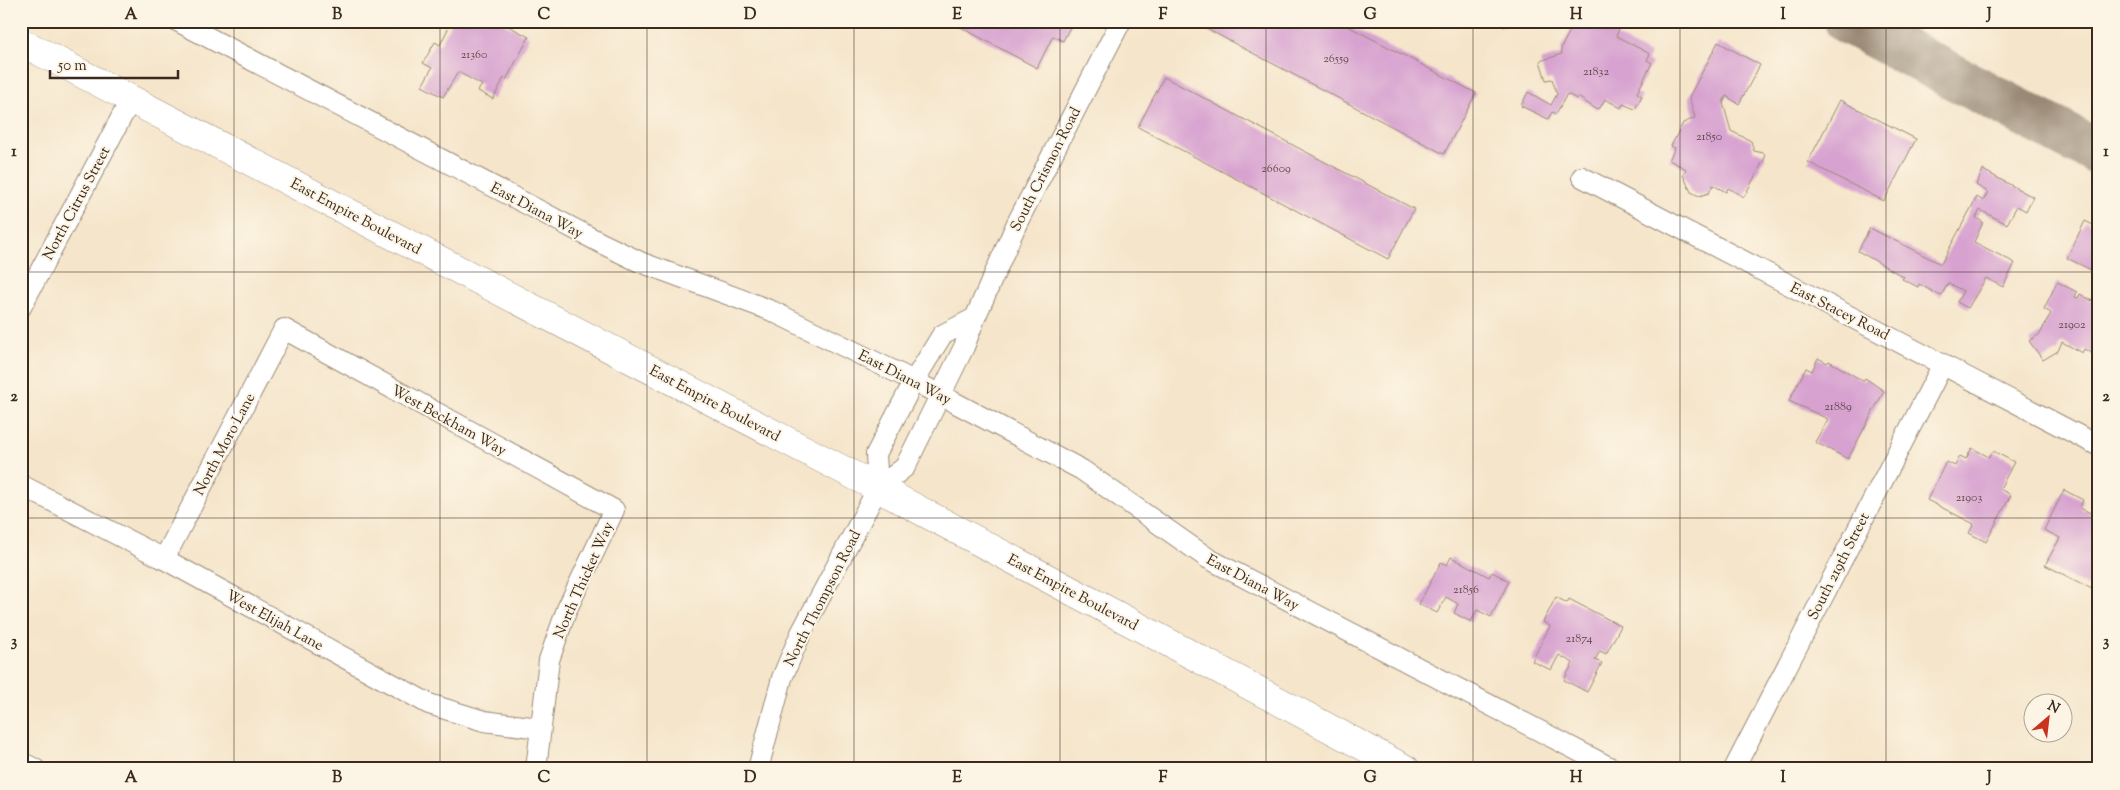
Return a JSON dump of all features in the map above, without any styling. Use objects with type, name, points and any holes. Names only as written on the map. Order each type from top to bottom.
[{"type":"street","name":"East Diana Way","points":[[177,21],[625,255],[772,311],[914,381],[1082,470],[1208,559],[1614,769]]},
{"type":"street","name":"South Crismon Road","points":[[878,488],[905,467],[964,347],[1017,223],[1121,21]]},
{"type":"street","name":"East Empire Boulevard","points":[[21,42],[878,488],[1406,769]]},
{"type":"street","name":"North Citrus Street","points":[[21,308],[131,99]]},
{"type":"street","name":"East Stacey Road","points":[[1582,177],[2099,446]]},
{"type":"street","points":[[878,488],[876,454],[914,381],[942,334],[975,318]]},
{"type":"street","name":"West Beckham Way","points":[[284,329],[614,510]]},
{"type":"street","name":"North Moro Lane","points":[[164,559],[284,329]]},
{"type":"street","name":"South 219th Street","points":[[1734,769],[1942,364]]},
{"type":"street","name":"West Elijah Lane","points":[[21,484],[164,559],[429,704],[484,721],[539,728]]},
{"type":"street","name":"North Thompson Road","points":[[758,769],[782,678],[800,633],[878,488]]},
{"type":"street","name":"North Thicket Way","points":[[536,769],[539,728],[549,660],[567,609],[614,510]]},
{"type":"street","points":[[21,762],[35,769]]},
{"type":"building","points":[[452,21],[499,21],[529,37],[506,80],[504,78],[493,99],[478,91],[482,85],[458,72],[443,97],[422,86],[432,68],[423,63],[435,42],[440,45]]},
{"type":"building","points":[[949,21],[1073,21],[1063,41],[1053,36],[1037,68]]},
{"type":"building","points":[[1192,21],[1345,21],[1344,24],[1476,93],[1444,154]]},
{"type":"building","points":[[1494,21],[1508,21],[1505,27]]},
{"type":"building","points":[[1575,21],[1623,21],[1616,36],[1650,54],[1647,60],[1652,63],[1637,93],[1642,96],[1635,109],[1623,104],[1621,108],[1605,99],[1600,108],[1596,109],[1578,97],[1577,99],[1567,94],[1556,114],[1552,112],[1548,119],[1521,106],[1528,92],[1551,105],[1557,94],[1552,79],[1546,80],[1540,61],[1562,54],[1561,48]]},
{"type":"building","points":[[1718,42],[1760,65],[1739,104],[1726,96],[1723,103],[1731,131],[1751,141],[1754,151],[1764,153],[1765,158],[1744,197],[1728,188],[1726,192],[1713,185],[1709,193],[1699,196],[1691,192],[1683,175],[1686,169],[1669,160],[1675,148],[1671,146],[1683,123],[1695,118],[1689,97]]},
{"type":"building","points":[[1164,77],[1414,209],[1388,259],[1138,127]]},
{"type":"building","points":[[1840,100],[1916,139],[1884,201],[1808,162]]},
{"type":"building","points":[[1983,170],[2033,197],[2026,211],[2017,206],[2007,224],[1980,210],[1976,218],[1983,222],[1974,242],[2015,263],[2003,287],[1986,278],[1968,308],[1957,302],[1963,291],[1948,283],[1941,296],[1919,284],[1918,287],[1902,279],[1904,277],[1858,251],[1870,228],[1941,264],[1977,197],[1983,201],[1988,192],[1976,185]]},
{"type":"building","points":[[2085,221],[2099,228],[2099,274],[2067,258]]},
{"type":"building","points":[[2057,282],[2077,292],[2075,297],[2078,298],[2080,294],[2096,303],[2094,308],[2099,310],[2099,352],[2095,355],[2084,349],[2082,353],[2062,342],[2058,351],[2043,360],[2029,341],[2040,334],[2051,313],[2044,309]]},
{"type":"building","points":[[1818,358],[1827,363],[1829,361],[1863,381],[1865,378],[1884,391],[1848,459],[1815,442],[1828,419],[1789,401],[1806,368],[1812,371]]},
{"type":"building","points":[[1972,448],[1989,457],[1993,451],[2014,462],[2000,489],[2011,495],[1986,542],[1969,533],[1974,524],[1927,500],[1946,462],[1955,466],[1960,456],[1966,459]]},
{"type":"building","points":[[2064,490],[2083,500],[2080,508],[2099,517],[2099,586],[2096,591],[2045,565],[2060,538],[2044,530]]},
{"type":"building","points":[[1451,557],[1489,577],[1492,572],[1509,581],[1491,617],[1477,610],[1471,622],[1454,613],[1458,604],[1446,597],[1437,613],[1419,604],[1441,562],[1447,565]]},
{"type":"building","points":[[1556,597],[1567,603],[1569,599],[1621,626],[1606,654],[1600,651],[1595,660],[1602,663],[1587,692],[1564,680],[1573,663],[1559,655],[1551,670],[1532,661],[1550,626],[1543,622]]},
{"type":"taxiway","points":[[1847,21],[2099,153]]}]
